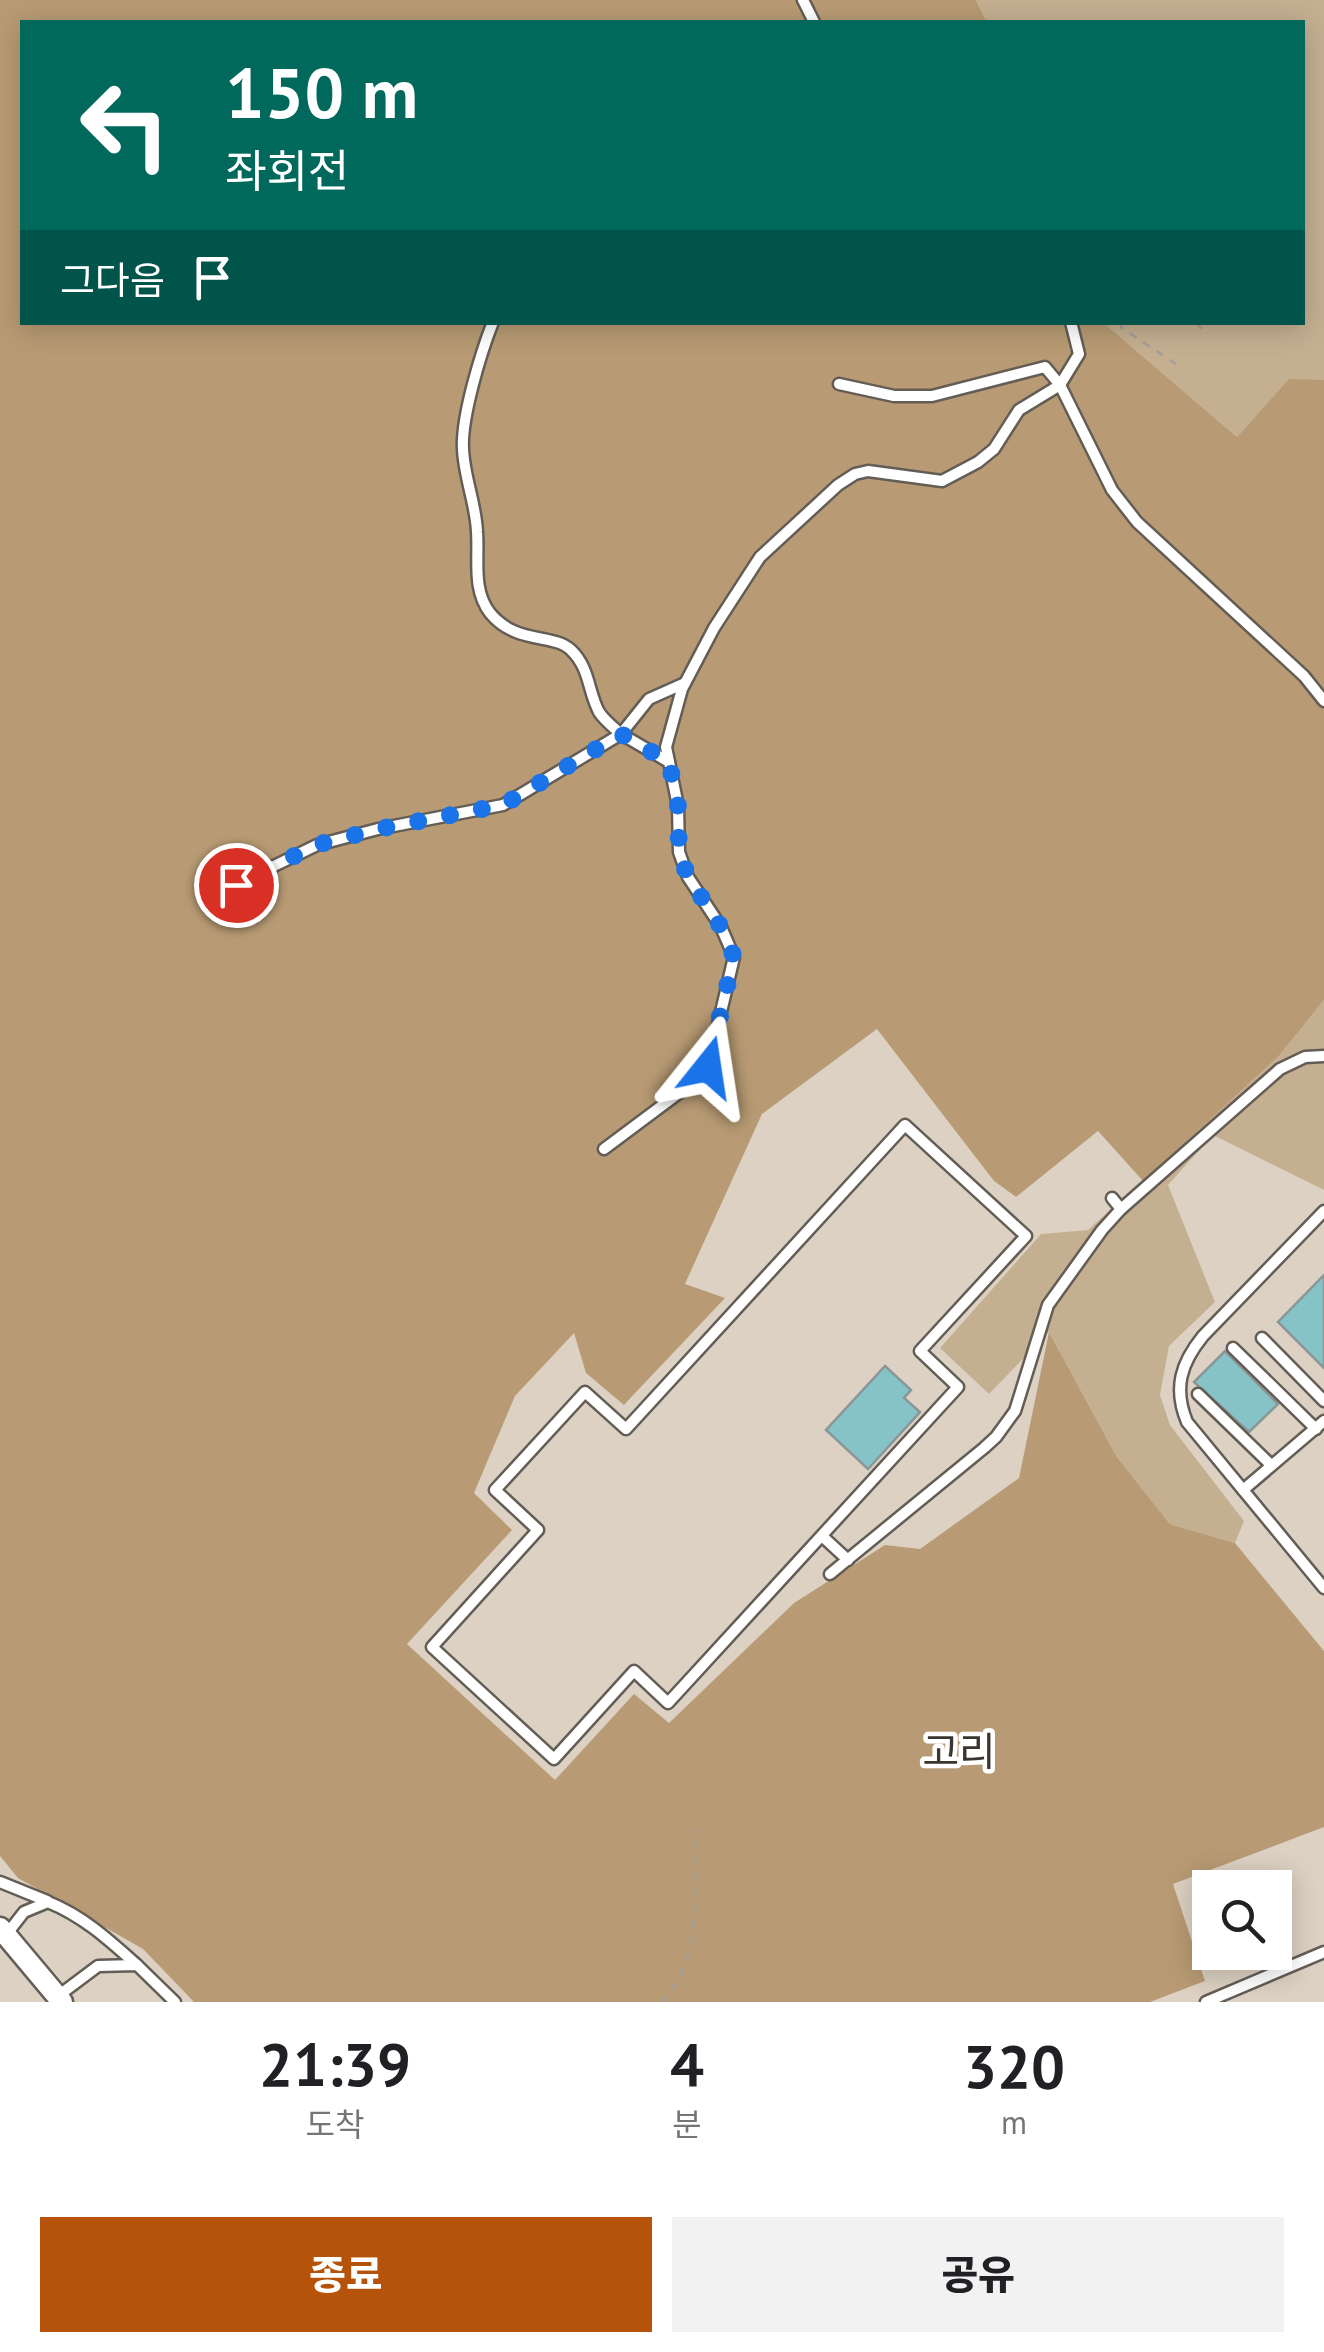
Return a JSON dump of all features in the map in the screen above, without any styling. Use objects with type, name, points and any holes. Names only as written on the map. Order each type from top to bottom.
[{"type":"street","points":[[3,1932],[60,1999]]},
{"type":"lane","points":[[491,325],[462,443],[477,526],[480,596],[487,610],[507,629],[573,651],[587,673],[599,712],[618,731],[669,762]]},
{"type":"lane","points":[[604,1149],[708,1067],[734,966],[730,944],[688,877],[679,852],[678,806],[666,747],[686,682],[714,628],[760,557],[855,474],[868,471],[942,480],[994,449],[1019,410],[1060,385],[1078,354],[1072,325]]},
{"type":"lane","points":[[839,384],[894,396],[932,396],[1045,367],[1060,385],[1112,490],[1137,522],[1304,676],[1324,701]]},
{"type":"lane","points":[[236,885],[316,845],[503,805],[618,731],[649,699],[686,682]]},
{"type":"lane","points":[[830,1574],[1006,1426],[1015,1412],[1048,1306],[1102,1230],[1121,1210],[1280,1070],[1305,1058],[1324,1056]]},
{"type":"lane","points":[[905,1125],[1026,1236],[920,1352],[958,1387],[822,1536],[668,1703],[634,1672],[554,1759],[432,1646],[538,1530],[495,1490],[585,1392],[626,1429],[905,1125]]},
{"type":"lane","points":[[1112,1198],[1121,1210]]},
{"type":"lane","points":[[1324,1211],[1187,1355],[1178,1388],[1186,1422],[1324,1588]]},
{"type":"lane","points":[[1262,1338],[1324,1401]]},
{"type":"lane","points":[[1233,1348],[1320,1425],[1244,1490]]},
{"type":"lane","points":[[1198,1394],[1270,1464]]},
{"type":"lane","points":[[822,1536],[848,1560]]},
{"type":"lane","points":[[0,1882],[69,1910],[99,1931],[176,2002]]},
{"type":"lane","points":[[3,1932],[24,1912],[48,1902]]},
{"type":"lane","points":[[1206,2002],[1324,1952]]},
{"type":"lane","points":[[60,1999],[98,1966],[137,1965]]},
{"type":"path","points":[[1120,325],[1179,366]]},
{"type":"path","points":[[1198,325],[1203,332]]},
{"type":"path","points":[[662,2002],[675,1989],[688,1962],[694,1830]]},
{"type":"shaded area","points":[[0,0],[976,0],[986,20],[20,20],[20,325],[1106,325],[1237,437],[1289,379],[1324,380],[1324,1000],[1279,1056],[1143,1181],[1098,1131],[1016,1197],[994,1181],[877,1029],[762,1114],[685,1284],[725,1298],[624,1405],[586,1373],[574,1333],[515,1396],[474,1493],[512,1530],[407,1644],[555,1780],[634,1694],[669,1723],[794,1603],[885,1545],[920,1549],[1019,1478],[1049,1332],[1117,1457],[1170,1524],[1235,1543],[1324,1651],[1324,1827],[1210,1870],[1192,1870],[1192,1877],[1173,1884],[1192,1942],[1192,1970],[1201,1970],[1205,1981],[1150,2002],[194,2002],[143,1949],[18,1878],[0,1856]]},
{"type":"shaded area","points":[[976,0],[1324,0],[1324,380],[1289,380],[1237,437],[1106,325],[1305,325],[1305,20],[986,20]]},
{"type":"shaded area","points":[[1324,1000],[1324,1190],[1213,1135],[1168,1185],[1215,1302],[1169,1346],[1160,1395],[1170,1425],[1244,1521],[1235,1543],[1170,1524],[1117,1457],[1049,1332],[989,1394],[940,1348],[1041,1234],[1088,1230],[1279,1056]]},
{"type":"shaded area","points":[[878,1028],[994,1181],[1015,1197],[1098,1131],[1143,1181],[1088,1230],[1041,1234],[940,1348],[989,1394],[1049,1332],[1019,1478],[920,1549],[885,1545],[794,1603],[669,1723],[634,1695],[555,1781],[407,1644],[512,1530],[474,1493],[515,1396],[574,1332],[586,1373],[625,1405],[724,1298],[685,1285],[762,1114]]},
{"type":"shaded area","points":[[1213,1135],[1324,1190],[1324,1651],[1235,1543],[1244,1521],[1170,1425],[1160,1395],[1169,1346],[1215,1302],[1168,1185]]},
{"type":"shaded area","points":[[1324,1827],[1324,2002],[1150,2002],[1205,1981],[1201,1970],[1292,1970],[1292,1870],[1209,1870]]},
{"type":"shaded area","points":[[0,1856],[18,1878],[143,1949],[194,2002],[0,2002]]},
{"type":"shaded area","points":[[1192,1876],[1192,1943],[1172,1884]]},
{"type":"building","points":[[1324,1275],[1324,1368],[1278,1322]]},
{"type":"building","points":[[1225,1351],[1278,1404],[1249,1432],[1194,1382]]},
{"type":"building","points":[[885,1366],[911,1390],[904,1398],[920,1412],[868,1469],[826,1430]]},
{"type":"district","name":"고리","points":[[959,1752]]},
{"type":"route","points":[[236,885],[316,845],[503,805],[621,734],[669,762],[678,806],[679,852],[688,877],[721,927],[734,957],[708,1067]]}]
